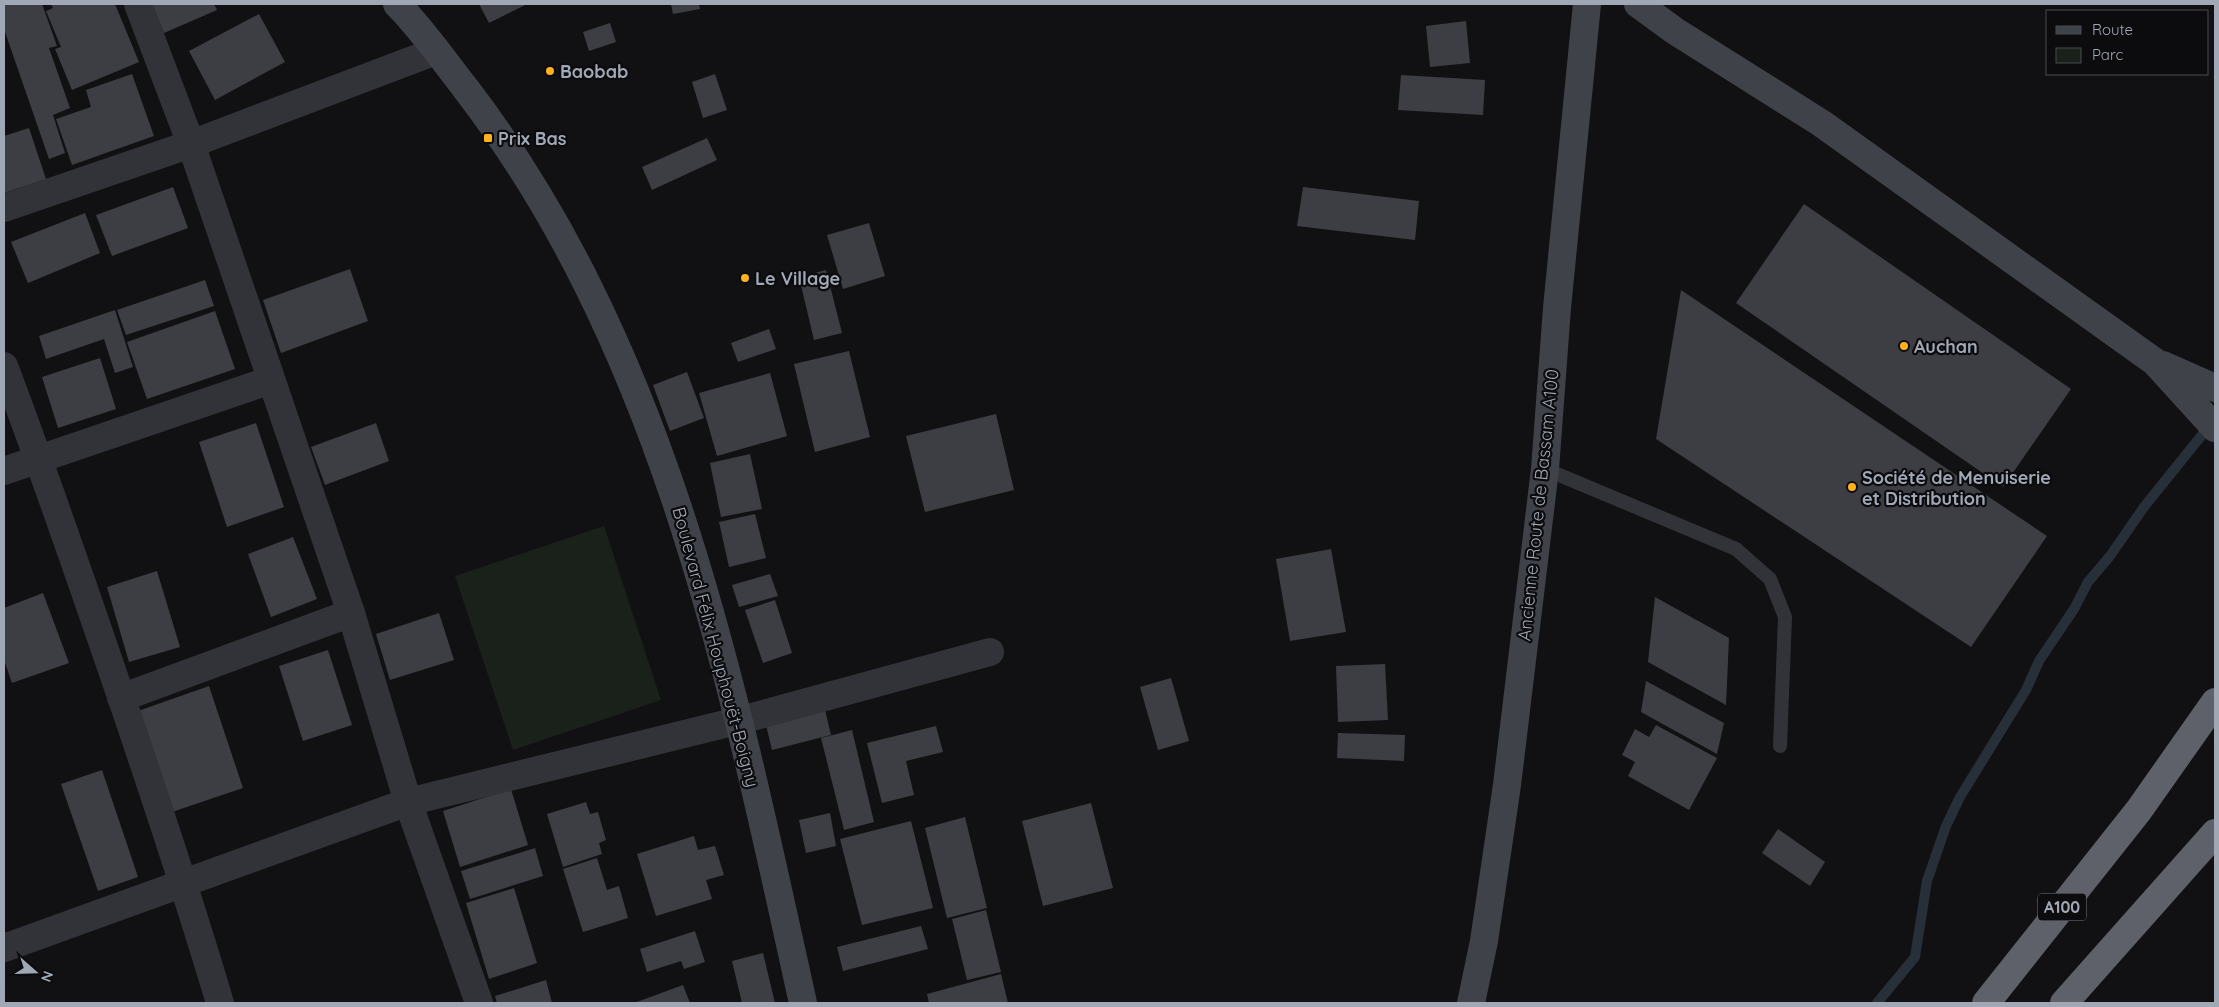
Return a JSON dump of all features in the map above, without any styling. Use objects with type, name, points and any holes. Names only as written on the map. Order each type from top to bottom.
[{"type":"highway","name":"A100","points":[[1986,1003],[2139,810],[2215,702]]},
{"type":"highway","points":[[2064,1003],[2215,833]]},
{"type":"street","points":[[138,4],[191,144],[351,613],[408,802],[479,1003]]},
{"type":"street","name":"Boulevard Félix Houphouët-Boigny","points":[[397,4],[485,114],[528,179],[570,252],[610,331],[640,400],[677,502],[712,619],[757,797],[803,1003]]},
{"type":"street","name":"Ancienne Route de Bassam A100","points":[[1470,1003],[1484,940],[1507,785],[1545,469],[1558,298],[1587,4]]},
{"type":"street","points":[[1638,4],[1675,32],[1821,123],[2155,362],[2215,428]]},
{"type":"street","points":[[4,208],[191,144],[436,51]]},
{"type":"street","points":[[2155,362],[2215,388]]},
{"type":"street","points":[[4,366],[39,459],[184,882],[220,1003]]},
{"type":"street","points":[[4,470],[271,380]]},
{"type":"street","points":[[121,698],[351,613]]},
{"type":"street","points":[[4,948],[408,802],[738,721],[990,652]]},
{"type":"lane","points":[[1545,469],[1736,549],[1770,579],[1785,617],[1780,746]]},
{"type":"green space","points":[[604,526],[661,700],[513,750],[455,576]]},
{"type":"building","points":[[4,4],[42,4],[57,46],[49,48],[70,108],[53,115],[65,153],[49,159],[4,29]]},
{"type":"building","points":[[51,4],[115,4],[139,62],[72,90],[55,49],[61,47],[46,11],[53,8]]},
{"type":"building","points":[[152,4],[214,4],[217,10],[164,33]]},
{"type":"building","points":[[479,4],[527,4],[489,23]]},
{"type":"building","points":[[671,4],[699,4],[700,9],[673,14]]},
{"type":"building","points":[[259,14],[285,62],[215,100],[189,51]]},
{"type":"building","points":[[1466,21],[1470,63],[1430,67],[1426,26]]},
{"type":"building","points":[[610,23],[616,42],[589,51],[583,32]]},
{"type":"building","points":[[132,74],[154,136],[72,165],[56,119],[91,107],[86,90]]},
{"type":"building","points":[[715,74],[727,110],[703,118],[692,82]]},
{"type":"building","points":[[1401,75],[1485,80],[1483,115],[1398,110]]},
{"type":"building","points":[[29,128],[46,179],[4,193],[4,136]]},
{"type":"building","points":[[707,138],[717,160],[652,190],[642,167]]},
{"type":"building","points":[[173,187],[188,228],[112,256],[96,215]]},
{"type":"building","points":[[1303,187],[1419,201],[1415,240],[1297,226]]},
{"type":"building","name":"Auchan","points":[[1804,204],[2071,389],[2003,487],[1736,303]]},
{"type":"building","points":[[85,213],[100,253],[28,283],[11,242]]},
{"type":"building","points":[[869,223],[885,276],[843,289],[827,235]]},
{"type":"building","points":[[350,269],[368,321],[281,353],[263,300]]},
{"type":"building","points":[[826,270],[842,333],[814,340],[799,277]]},
{"type":"building","points":[[205,280],[214,306],[126,335],[117,310]]},
{"type":"building","name":"Société de Menuiserie et Distribution","points":[[1681,290],[2047,536],[1971,647],[1656,439]]},
{"type":"building","points":[[115,310],[133,367],[115,373],[104,339],[46,359],[39,336]]},
{"type":"building","points":[[215,311],[235,369],[147,399],[127,342]]},
{"type":"building","points":[[769,329],[776,349],[738,362],[731,343]]},
{"type":"building","points":[[849,351],[870,437],[815,452],[794,364]]},
{"type":"building","points":[[100,358],[116,409],[58,428],[42,377]]},
{"type":"building","points":[[687,372],[704,418],[670,431],[653,385]]},
{"type":"building","points":[[770,373],[787,436],[717,456],[699,393]]},
{"type":"building","points":[[996,414],[1014,490],[925,512],[906,436]]},
{"type":"building","points":[[256,423],[284,507],[227,527],[199,442]]},
{"type":"building","points":[[376,423],[389,461],[325,485],[311,447]]},
{"type":"building","points":[[750,454],[762,509],[721,517],[710,463]]},
{"type":"building","points":[[755,514],[766,558],[729,567],[719,522]]},
{"type":"building","points":[[293,537],[317,599],[271,617],[248,554]]},
{"type":"building","points":[[1331,549],[1346,632],[1290,641],[1276,559]]},
{"type":"building","points":[[157,571],[180,647],[129,662],[107,587]]},
{"type":"building","points":[[770,574],[778,596],[739,607],[732,585]]},
{"type":"building","points":[[43,593],[69,663],[12,683],[4,660],[4,608]]},
{"type":"building","points":[[1655,597],[1729,638],[1726,705],[1648,662]]},
{"type":"building","points":[[775,600],[792,653],[763,663],[745,610]]},
{"type":"building","points":[[439,613],[454,660],[390,680],[376,634]]},
{"type":"building","points":[[328,650],[352,725],[303,741],[279,666]]},
{"type":"building","points":[[1385,664],[1388,720],[1338,722],[1336,666]]},
{"type":"building","points":[[1171,678],[1189,741],[1158,750],[1140,687]]},
{"type":"building","points":[[1646,681],[1724,723],[1717,754],[1641,712]]},
{"type":"building","points":[[209,686],[243,788],[172,812],[138,711]]},
{"type":"building","points":[[825,710],[831,735],[772,750],[766,725]]},
{"type":"building","points":[[1656,725],[1717,758],[1689,810],[1628,776],[1635,762],[1622,755],[1635,729],[1649,737]]},
{"type":"building","points":[[936,726],[943,752],[906,761],[914,795],[882,803],[867,743]]},
{"type":"building","points":[[852,730],[874,822],[844,830],[821,738]]},
{"type":"building","points":[[1338,733],[1405,735],[1404,761],[1337,758]]},
{"type":"building","points":[[102,770],[138,877],[98,891],[61,784]]},
{"type":"building","points":[[511,789],[528,845],[460,867],[443,811]]},
{"type":"building","points":[[586,802],[590,814],[598,812],[606,840],[599,843],[602,854],[563,867],[547,814]]},
{"type":"building","points":[[1091,803],[1113,888],[1043,906],[1022,821]]},
{"type":"building","points":[[830,813],[836,846],[806,853],[799,820]]},
{"type":"building","points":[[965,817],[987,908],[947,918],[925,828]]},
{"type":"building","points":[[911,821],[933,908],[862,925],[840,839]]},
{"type":"building","points":[[1778,829],[1825,862],[1810,886],[1762,853]]},
{"type":"building","points":[[694,836],[698,850],[715,846],[724,875],[706,880],[712,899],[656,916],[637,854]]},
{"type":"building","points":[[535,848],[543,876],[470,899],[461,871]]},
{"type":"building","points":[[597,858],[607,890],[619,886],[628,918],[583,932],[563,869]]},
{"type":"building","points":[[514,888],[537,963],[489,979],[466,903]]},
{"type":"building","points":[[986,910],[1001,972],[967,980],[952,919]]},
{"type":"building","points":[[921,926],[928,949],[843,971],[837,947]]},
{"type":"building","points":[[695,931],[705,962],[684,969],[681,961],[647,972],[640,949]]},
{"type":"building","points":[[763,953],[775,1003],[742,1003],[732,961]]},
{"type":"building","points":[[1001,974],[1008,1003],[929,1003],[927,994]]},
{"type":"building","points":[[546,980],[552,1003],[497,1003],[495,996]]},
{"type":"building","points":[[683,985],[690,1003],[634,1003]]},
{"type":"waterway","points":[[1877,1003],[1915,957],[1927,881],[1946,826],[1960,797],[2026,690],[2039,661],[2074,609],[2088,582],[2110,556],[2144,507],[2210,425]]},
{"type":"place","name":"Baobab","points":[[550,71]]},
{"type":"place","name":"Prix Bas","points":[[488,138]]},
{"type":"place","name":"Le Village","points":[[745,278]]},
{"type":"place","name":"Auchan","points":[[1904,346]]},
{"type":"place","name":"Société de Menuiserie et Distribution","points":[[1852,487]]}]
